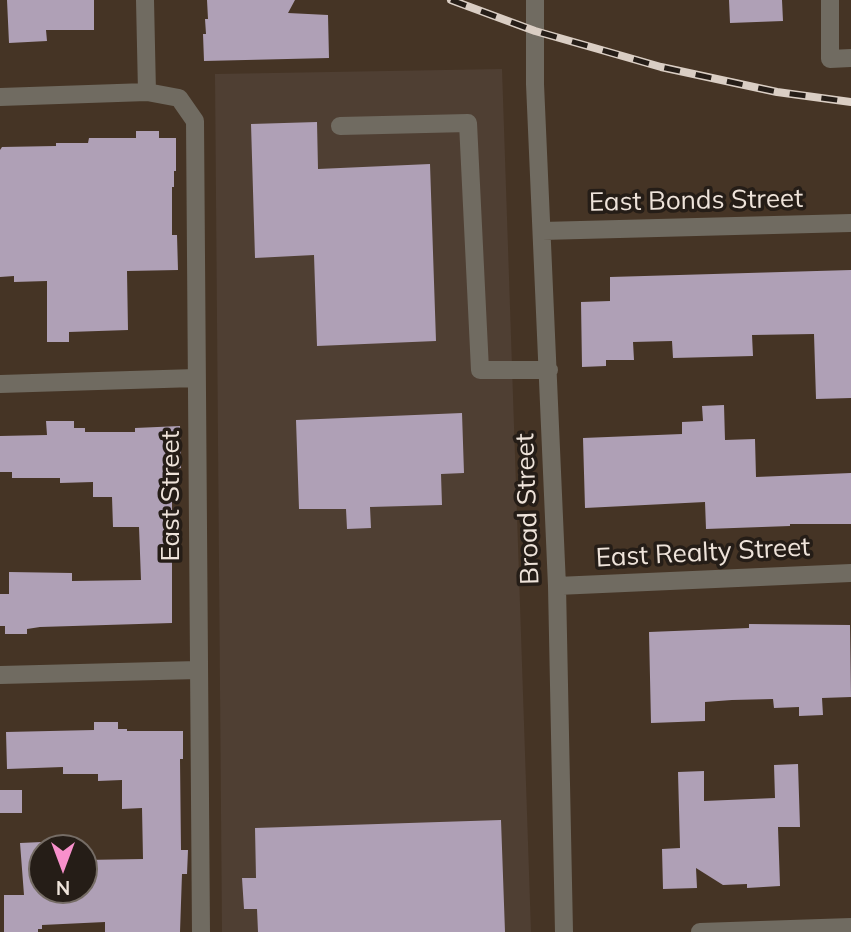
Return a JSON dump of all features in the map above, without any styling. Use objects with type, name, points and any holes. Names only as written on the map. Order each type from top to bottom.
[{"type":"street","points":[[145,0],[146,92]]},
{"type":"street","name":"Broad Street","points":[[535,0],[535,84],[557,586],[564,932]]},
{"type":"street","points":[[830,0],[830,59],[851,58]]},
{"type":"street","name":"East Street","points":[[0,97],[146,92],[179,98],[195,121],[201,932]]},
{"type":"street","points":[[340,126],[468,123],[480,370],[549,370]]},
{"type":"street","name":"East Bonds Street","points":[[542,231],[851,223]]},
{"type":"street","points":[[0,384],[197,378]]},
{"type":"street","name":"East Realty Street","points":[[557,586],[851,573]]},
{"type":"street","points":[[0,675],[198,670]]},
{"type":"street","points":[[700,932],[851,927]]},
{"type":"shaded area","points":[[502,69],[531,932],[222,932],[215,74]]},
{"type":"building","points":[[7,0],[94,0],[94,30],[46,30],[47,41],[9,43]]},
{"type":"building","points":[[207,0],[295,0],[288,13],[328,15],[329,58],[204,61],[203,34],[206,34],[205,19],[208,19]]},
{"type":"building","points":[[729,0],[782,0],[783,21],[730,23]]},
{"type":"building","points":[[317,122],[318,169],[430,164],[436,341],[317,346],[314,255],[255,258],[251,124]]},
{"type":"building","points":[[136,131],[159,131],[159,138],[176,138],[172,235],[177,235],[178,270],[127,271],[128,330],[69,332],[69,342],[47,342],[47,281],[14,282],[14,276],[0,277],[0,150],[2,147],[88,143],[89,138],[136,138]]},
{"type":"building","points":[[851,270],[851,398],[816,399],[814,334],[752,335],[753,356],[673,358],[672,341],[633,342],[634,360],[606,360],[606,366],[582,367],[581,302],[610,301],[610,277]]},
{"type":"building","points":[[724,405],[725,440],[755,439],[756,477],[851,473],[851,524],[790,524],[706,529],[705,502],[585,508],[583,438],[682,434],[682,422],[703,421],[702,406]]},
{"type":"building","points":[[462,413],[464,473],[441,474],[442,505],[370,507],[371,528],[347,529],[346,509],[299,509],[296,420]]},
{"type":"building","points":[[46,421],[74,421],[74,428],[85,428],[85,432],[135,432],[135,428],[180,426],[181,468],[172,469],[172,623],[40,627],[27,629],[27,634],[5,634],[5,626],[0,626],[0,594],[9,594],[9,572],[72,573],[72,581],[141,580],[139,527],[113,527],[112,497],[93,497],[93,482],[60,483],[60,478],[12,478],[12,472],[0,472],[0,436],[47,435]]},
{"type":"building","points":[[749,624],[850,625],[851,697],[822,698],[823,715],[799,716],[799,707],[774,708],[773,699],[732,700],[705,702],[705,721],[651,723],[649,632],[749,628]]},
{"type":"building","points":[[94,722],[118,722],[118,729],[127,731],[183,731],[183,759],[180,759],[181,850],[188,850],[187,874],[182,874],[180,932],[105,932],[105,922],[42,925],[38,932],[4,932],[4,895],[24,895],[20,843],[28,843],[28,904],[98,904],[98,860],[143,859],[142,808],[122,809],[122,780],[98,781],[98,774],[63,774],[63,767],[7,769],[6,732],[94,730]]},
{"type":"building","points":[[798,764],[800,827],[778,827],[780,886],[747,888],[747,884],[723,885],[696,868],[697,888],[663,889],[662,849],[680,848],[678,772],[704,771],[704,801],[775,798],[774,765]]},
{"type":"building","points":[[0,790],[22,790],[22,813],[0,813]]},
{"type":"building","points":[[501,820],[505,932],[258,932],[257,909],[244,909],[242,878],[256,878],[255,828]]},
{"type":"railway","points":[[451,0],[535,31],[661,67],[777,92],[851,102]]}]
